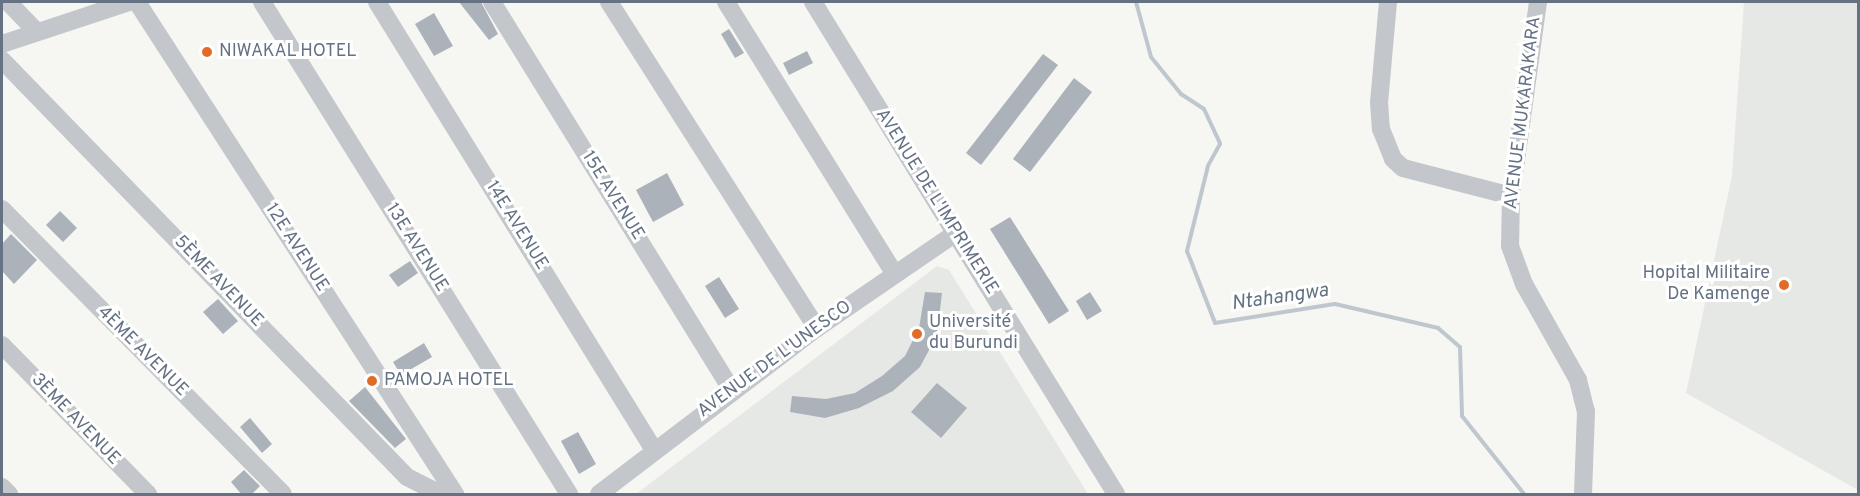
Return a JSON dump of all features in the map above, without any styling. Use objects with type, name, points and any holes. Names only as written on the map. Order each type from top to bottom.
[{"type":"street","points":[[8,2],[36,31]]},
{"type":"street","points":[[2,44],[95,6],[129,2]]},
{"type":"street","name":"12E AVENUE","points":[[137,2],[455,495]]},
{"type":"street","name":"13E AVENUE","points":[[262,2],[569,495]]},
{"type":"street","name":"14E AVENUE","points":[[377,2],[654,450]]},
{"type":"street","name":"15E AVENUE","points":[[492,2],[732,391]]},
{"type":"street","points":[[609,2],[817,328]]},
{"type":"street","points":[[726,2],[894,273]]},
{"type":"street","name":"AVENUE DE L'IMPRIMERIE","points":[[813,2],[1116,495]]},
{"type":"street","points":[[1388,2],[1378,102],[1381,129],[1393,159],[1403,168],[1511,196]]},
{"type":"street","name":"AVENUE MUKARAKARA","points":[[1538,2],[1511,196],[1514,263],[1578,380],[1586,412],[1583,495]]},
{"type":"street","name":"5ÈME AVENUE","points":[[2,60],[407,477],[440,495]]},
{"type":"street","name":"4ÈME AVENUE","points":[[2,209],[283,495]]},
{"type":"street","name":"AVENUE DE L'UNESCO","points":[[598,495],[654,450],[817,328],[894,273],[956,233]]},
{"type":"street","name":"3ÈME AVENUE","points":[[2,345],[148,495]]},
{"type":"street","points":[[2,487],[9,495]]},
{"type":"shaded area","name":"Hopital Militaire De Kamenge","points":[[1744,2],[1858,2],[1858,490],[1686,393],[1732,176]]},
{"type":"shaded area","name":"Université du Burundi","points":[[937,266],[949,270],[1088,494],[636,494]]},
{"type":"building","points":[[459,2],[481,2],[498,34],[489,40]]},
{"type":"building","points":[[434,13],[453,46],[434,56],[415,24]]},
{"type":"building","points":[[729,29],[744,53],[735,58],[721,34]]},
{"type":"building","points":[[807,51],[813,63],[789,75],[783,63]]},
{"type":"building","points":[[1043,54],[1058,65],[981,165],[966,153]]},
{"type":"building","points":[[1074,78],[1092,92],[1030,172],[1013,159]]},
{"type":"building","points":[[667,173],[684,205],[653,222],[636,190]]},
{"type":"building","points":[[60,211],[77,228],[63,242],[46,225]]},
{"type":"building","points":[[1010,217],[1069,311],[1049,324],[990,229]]},
{"type":"building","points":[[11,234],[37,260],[14,284],[2,271],[2,244]]},
{"type":"building","points":[[410,261],[418,273],[398,287],[389,275]]},
{"type":"building","points":[[719,277],[739,309],[725,318],[705,286]]},
{"type":"building","points":[[925,292],[942,293],[937,335],[920,367],[893,391],[859,408],[825,418],[790,412],[792,396],[826,399],[855,393],[882,376],[905,356],[919,328]]},
{"type":"building","points":[[1090,292],[1102,311],[1087,320],[1076,301]]},
{"type":"building","points":[[218,299],[238,321],[223,334],[203,312]]},
{"type":"building","points":[[424,343],[432,357],[401,375],[393,362]]},
{"type":"building","points":[[937,383],[967,408],[941,438],[911,412]]},
{"type":"building","points":[[365,387],[406,439],[395,448],[349,401]]},
{"type":"building","points":[[250,418],[272,444],[262,453],[240,427]]},
{"type":"building","points":[[578,432],[596,464],[579,474],[561,441]]},
{"type":"building","points":[[244,470],[260,486],[251,495],[242,495],[231,482]]},
{"type":"waterway","name":"Ntahangwa","points":[[1136,2],[1151,57],[1181,94],[1204,109],[1220,144],[1208,166],[1187,251],[1215,323],[1335,304],[1438,328],[1460,347],[1462,416],[1524,494]]},
{"type":"place","name":"NIWAKAL HOTEL","points":[[207,52]]},
{"type":"place","name":"Hopital Militaire De Kamenge","points":[[1784,285]]},
{"type":"place","name":"Université du Burundi","points":[[917,334]]},
{"type":"place","name":"PAMOJA HOTEL","points":[[372,381]]}]
